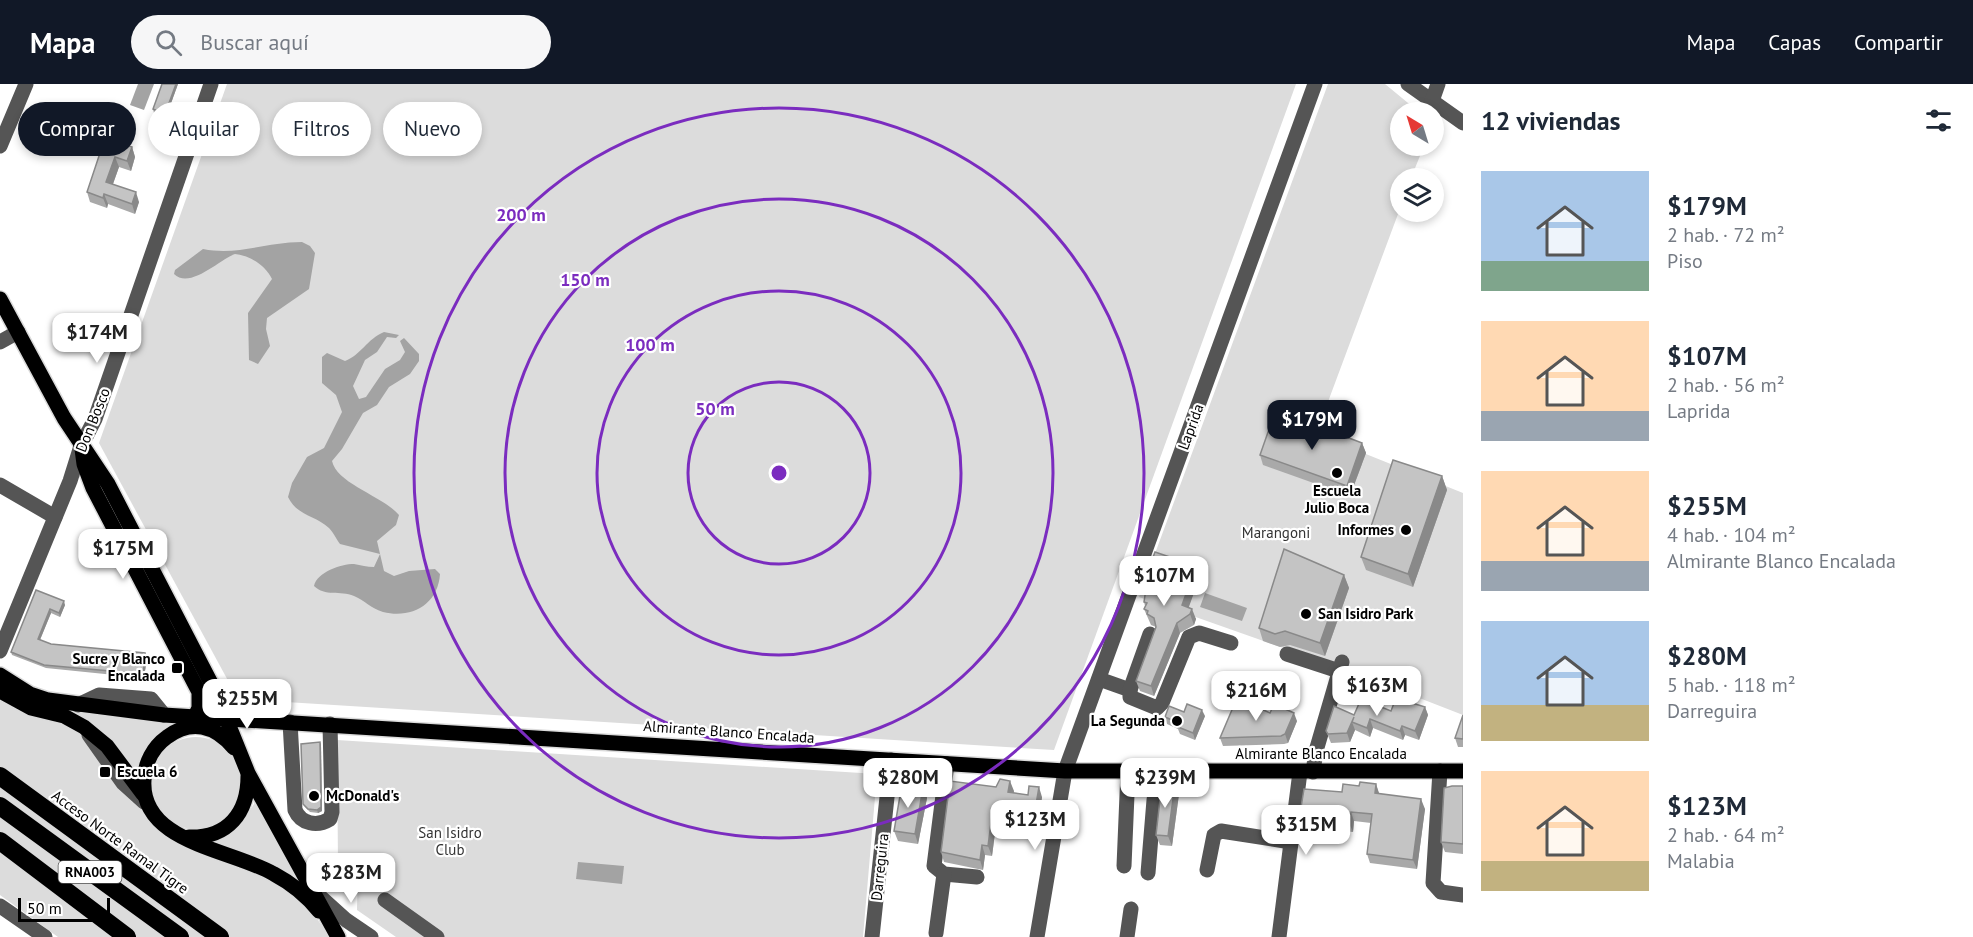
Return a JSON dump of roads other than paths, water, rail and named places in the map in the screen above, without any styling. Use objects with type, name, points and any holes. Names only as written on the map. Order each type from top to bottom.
[{"type":"highway","name":"Acceso Norte Ramal Tigre","points":[[0,776],[220,937]]},
{"type":"highway","name":"RNA003","points":[[0,806],[180,937]]},
{"type":"highway","points":[[0,841],[127,937]]},
{"type":"main road","points":[[0,299],[81,446],[108,484],[215,692],[248,773],[336,934]]},
{"type":"main road","points":[[81,446],[84,464],[93,488],[199,692],[195,722]]},
{"type":"main road","name":"Almirante Blanco Encalada","points":[[0,675],[30,694],[78,705],[164,715],[195,722],[225,718],[1065,771],[1463,771]]},
{"type":"main road","points":[[0,690],[19,703],[64,716],[84,727],[107,746],[145,799],[156,819],[183,836],[274,873],[313,903],[336,934]]},
{"type":"main road","points":[[195,722],[223,736],[239,754]]},
{"type":"main road","points":[[145,799],[144,773],[149,758],[167,736],[195,722]]},
{"type":"main road","points":[[183,836],[214,834],[234,822],[245,804],[248,773]]},
{"type":"street","points":[[0,146],[26,84]]},
{"type":"street","name":"Don Bosco","points":[[0,651],[55,517],[81,446],[95,419],[211,84]]},
{"type":"street","name":"Laprida","points":[[1037,937],[1065,771],[1316,84]]},
{"type":"street","points":[[1408,84],[1463,123]]},
{"type":"street","points":[[1432,101],[1438,84]]},
{"type":"street","points":[[0,342],[18,332]]},
{"type":"street","points":[[0,485],[55,517]]},
{"type":"street","points":[[1150,634],[1130,690],[1130,697],[1157,708],[1162,703],[1189,637],[1199,633],[1231,643]]},
{"type":"street","points":[[1279,937],[1291,842],[1307,772],[1316,752],[1341,667],[1287,654]]},
{"type":"street","points":[[1099,679],[1130,690]]},
{"type":"street","points":[[290,722],[295,810],[298,818],[306,823],[324,823],[330,819],[332,813],[330,724]]},
{"type":"street","name":"Darreguira","points":[[872,937],[891,760]]},
{"type":"street","points":[[947,765],[933,866],[944,874],[977,877]]},
{"type":"street","points":[[1124,866],[1128,771]]},
{"type":"street","points":[[1148,873],[1154,800],[1159,771]]},
{"type":"street","points":[[1440,771],[1433,883],[1441,892],[1463,895]]},
{"type":"street","points":[[1207,870],[1214,835],[1221,831],[1291,842]]},
{"type":"street","points":[[936,933],[944,874]]},
{"type":"street","points":[[315,892],[346,920],[371,937]]},
{"type":"street","points":[[385,900],[437,937]]},
{"type":"street","points":[[0,906],[45,937]]},
{"type":"street","points":[[1127,937],[1131,909]]},
{"type":"place","name":"Escuela Julio Boca","points":[[1337,473]]},
{"type":"place","name":"Informes","points":[[1406,530]]},
{"type":"place","name":"San Isidro Park","points":[[1306,614]]},
{"type":"place","name":"Sucre y Blanco Encalada","points":[[177,668]]},
{"type":"place","name":"La Segunda","points":[[1177,721]]},
{"type":"place","name":"Escuela 6","points":[[105,772]]},
{"type":"place","name":"McDonald's","points":[[314,796]]},
{"type":"park label","name":"Marangoni","points":[[1276,533]]},
{"type":"park label","name":"San Isidro Club","points":[[450,842]]}]
